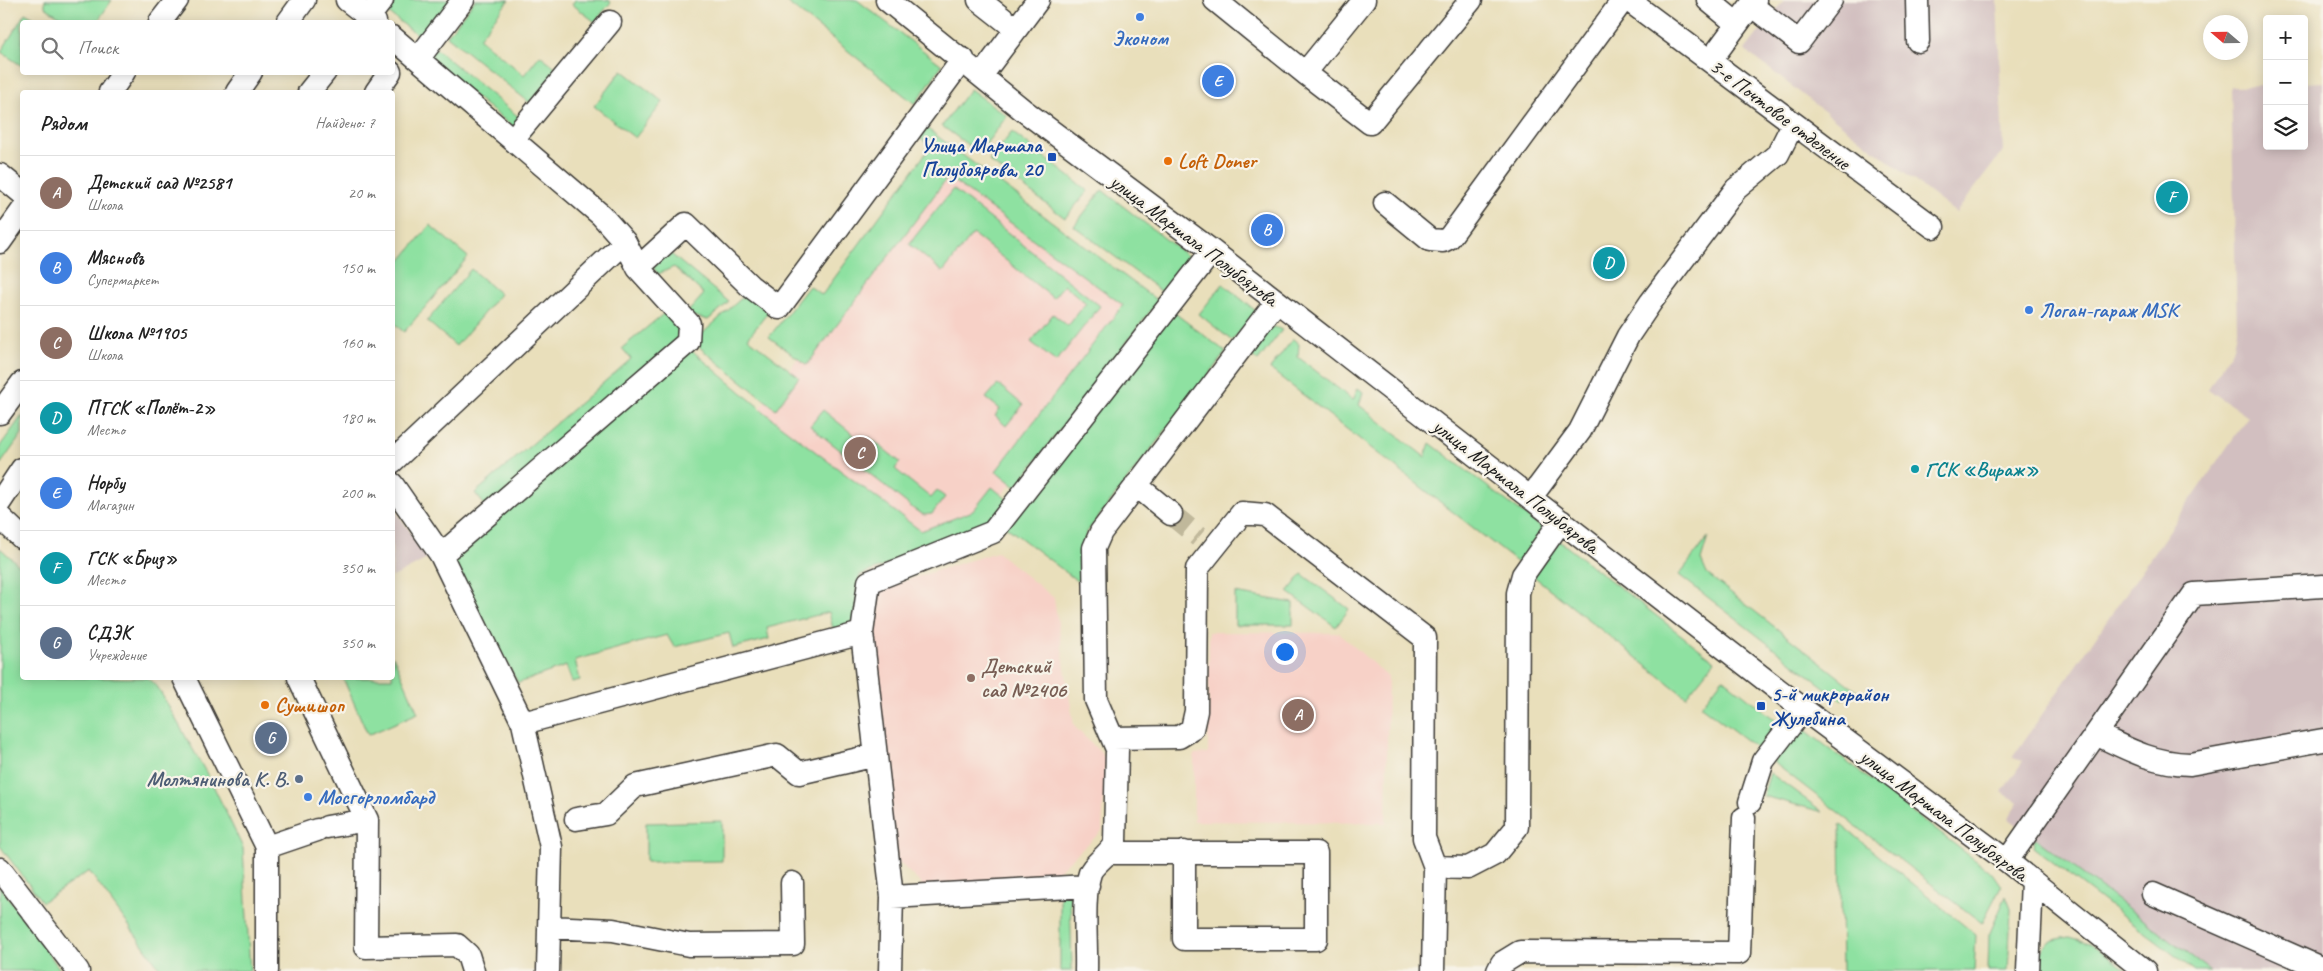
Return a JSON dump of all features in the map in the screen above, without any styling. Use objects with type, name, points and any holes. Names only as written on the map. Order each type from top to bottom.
[{"type":"street","points":[[162,20],[177,0]]},
{"type":"street","points":[[289,20],[304,0]]},
{"type":"street","points":[[347,0],[373,16]]},
{"type":"street","points":[[395,66],[406,49],[463,0]]},
{"type":"street","name":"улица Маршала Полубоярова","points":[[887,0],[963,59],[1023,110],[1212,251],[1803,709],[2007,861],[2145,971]]},
{"type":"street","points":[[979,0],[1016,29]]},
{"type":"street","points":[[981,76],[1038,0]]},
{"type":"street","points":[[1215,0],[1370,123],[1471,0]]},
{"type":"street","points":[[1305,73],[1364,0]]},
{"type":"street","points":[[1385,203],[1430,240],[1443,241],[1449,238],[1624,0]]},
{"type":"street","name":"3-е Почтовое отделение","points":[[1628,0],[1933,227]]},
{"type":"street","points":[[1710,61],[1723,9],[1753,3],[1799,42],[1831,0]]},
{"type":"street","points":[[1917,0],[1918,41]]},
{"type":"street","points":[[513,139],[610,22]]},
{"type":"street","points":[[406,49],[602,214],[624,242],[638,268],[689,324],[688,342],[441,555]]},
{"type":"street","points":[[638,268],[686,224],[750,286],[779,308],[963,59]]},
{"type":"street","points":[[111,90],[122,75]]},
{"type":"street","points":[[238,90],[250,75]]},
{"type":"street","points":[[311,90],[323,75]]},
{"type":"street","points":[[378,90],[389,75]]},
{"type":"street","points":[[1531,497],[1580,430],[1628,336],[1651,302],[1736,189],[1778,154],[1793,124]]},
{"type":"street","points":[[0,242],[20,215]]},
{"type":"street","points":[[395,459],[624,242]]},
{"type":"street","points":[[890,971],[892,898],[862,633],[869,582],[993,532],[1212,251]]},
{"type":"street","points":[[1086,971],[1088,886],[1091,870],[1110,853],[1115,843],[1117,749],[1096,700],[1094,548],[1101,532],[1276,302]]},
{"type":"street","points":[[0,413],[20,386]]},
{"type":"street","points":[[0,502],[20,473]]},
{"type":"street","points":[[1136,485],[1171,514]]},
{"type":"street","points":[[395,488],[441,555],[523,723],[551,847],[548,971]]},
{"type":"street","points":[[1113,738],[1179,737],[1192,729],[1196,712],[1196,569],[1206,543],[1242,513],[1265,515],[1425,638],[1424,838],[1435,867],[1433,971]]},
{"type":"street","points":[[0,517],[20,536]]},
{"type":"street","points":[[1435,867],[1468,868],[1495,854],[1517,827],[1518,593],[1523,575],[1561,521]]},
{"type":"street","points":[[2007,861],[2194,594],[2323,586]]},
{"type":"street","points":[[523,723],[862,633]]},
{"type":"street","points":[[187,680],[267,846],[267,971]]},
{"type":"street","points":[[300,680],[367,820],[366,947],[457,945],[468,954],[473,971]]},
{"type":"street","points":[[1498,971],[1502,963],[1520,952],[1739,953],[1747,810],[1763,761],[1803,709]]},
{"type":"street","points":[[2096,734],[2146,758],[2168,763],[2190,764],[2323,740]]},
{"type":"street","points":[[576,819],[606,814],[635,786],[776,756],[799,773],[876,754]]},
{"type":"street","points":[[267,846],[322,829],[367,820]]},
{"type":"street","points":[[1110,853],[1184,852],[1316,853],[1316,939],[1184,939],[1184,852]]},
{"type":"street","points":[[0,869],[78,971]]},
{"type":"street","points":[[2028,971],[2032,881]]},
{"type":"street","points":[[549,927],[613,930],[689,945],[793,944],[792,883]]},
{"type":"street","points":[[892,898],[1088,886]]},
{"type":"street","points":[[2153,894],[2323,969]]},
{"type":"shaded area","points":[[1784,0],[1997,0],[2003,151],[1956,213],[1745,50]]},
{"type":"shaded area","points":[[2323,82],[2323,971],[2211,971],[2008,818],[2018,803],[2002,792],[2023,761],[2012,758],[2248,417],[2208,389],[2234,347],[2237,330],[2231,87],[2263,86],[2263,150],[2308,150],[2308,83]]},
{"type":"shaded area","points":[[942,166],[1143,316],[981,522],[857,562],[752,419]]},
{"type":"shaded area","points":[[395,510],[429,558],[395,576]]},
{"type":"shaded area","name":"Детский сад №2406","points":[[997,552],[1054,598],[1074,726],[1106,758],[1102,831],[1047,881],[924,887],[889,852],[870,631],[877,589]]},
{"type":"shaded area","points":[[1209,632],[1339,633],[1388,677],[1386,823],[1194,821],[1194,754],[1208,753]]},
{"type":"green space","points":[[45,0],[112,0],[98,20],[65,20],[45,7]]},
{"type":"green space","points":[[390,0],[454,0],[423,39],[383,9]]},
{"type":"green space","points":[[475,0],[509,0],[479,38],[524,75],[540,55],[558,69],[530,103],[447,36]]},
{"type":"green space","points":[[575,0],[609,0],[611,2],[595,22],[572,4]]},
{"type":"green space","points":[[784,0],[857,0],[942,65],[915,104]]},
{"type":"green space","points":[[25,13],[37,20],[21,20]]},
{"type":"green space","points":[[20,21],[20,65],[1,52]]},
{"type":"green space","points":[[435,48],[520,118],[513,127],[427,58]]},
{"type":"green space","points":[[622,70],[663,102],[635,138],[594,106]]},
{"type":"green space","points":[[970,89],[1007,116],[979,153],[942,126]]},
{"type":"green space","points":[[925,127],[1158,301],[1016,487],[996,471],[1123,305],[948,177],[807,365],[769,337],[809,286],[822,295],[931,146],[918,137]]},
{"type":"green space","points":[[1012,132],[1088,191],[1065,218],[989,161]]},
{"type":"green space","points":[[953,189],[1100,306],[1056,362],[1031,342],[1053,314],[1068,326],[1086,303],[1064,285],[1053,298],[973,234],[943,272],[909,244]]},
{"type":"green space","points":[[1102,190],[1198,264],[1170,298],[1074,226]]},
{"type":"green space","points":[[430,225],[468,257],[404,332],[395,325],[395,268]]},
{"type":"green space","points":[[666,250],[729,302],[708,320],[686,314],[704,294],[674,267],[658,274],[653,267]]},
{"type":"green space","points":[[471,269],[500,294],[456,346],[427,321]]},
{"type":"green space","points":[[1223,284],[1256,311],[1232,341],[1199,314]]},
{"type":"green space","points":[[746,294],[769,311],[748,338],[799,377],[776,409],[693,342]]},
{"type":"green space","points":[[668,310],[683,335],[487,508],[475,493],[631,359],[622,348]]},
{"type":"green space","points":[[1172,311],[1226,352],[1087,532],[1081,554],[1084,586],[1005,526]]},
{"type":"green space","points":[[1275,327],[1282,330],[1258,361],[1248,353],[1268,328]]},
{"type":"green space","points":[[1293,339],[1299,344],[1298,357],[1353,400],[1358,388],[1363,392],[1359,405],[1425,457],[1430,443],[1546,531],[1522,566],[1270,369]]},
{"type":"green space","points":[[689,348],[780,425],[921,531],[973,511],[992,487],[1008,500],[988,528],[860,575],[855,621],[833,629],[829,612],[767,628],[769,639],[733,648],[729,633],[674,647],[667,635],[575,660],[580,680],[572,682],[566,666],[518,683],[447,555]]},
{"type":"green space","points":[[998,384],[1023,405],[1006,426],[995,416],[1000,409],[986,398]]},
{"type":"green space","points":[[823,410],[864,443],[869,437],[900,462],[895,469],[931,498],[937,491],[945,497],[932,514],[924,515],[915,510],[810,426]]},
{"type":"green space","points":[[20,419],[20,437],[0,465],[0,446]]},
{"type":"green space","points":[[1708,537],[1701,560],[1707,574],[1858,692],[1841,700],[1679,575]]},
{"type":"green space","points":[[1557,539],[1715,661],[1686,697],[1532,575]]},
{"type":"green space","points":[[0,548],[20,566],[20,680],[150,680],[157,686],[212,783],[243,848],[250,971],[162,971],[89,871],[42,902],[0,846]]},
{"type":"green space","points":[[1302,574],[1349,609],[1336,627],[1288,592]]},
{"type":"green space","points":[[1235,593],[1293,603],[1293,625],[1235,625]]},
{"type":"green space","points":[[395,661],[418,713],[368,735],[344,680],[395,680]]},
{"type":"green space","points":[[1723,678],[1779,723],[1758,749],[1701,706]]},
{"type":"green space","points":[[1800,726],[1992,873],[2001,886],[1982,923],[1773,762]]},
{"type":"green space","points":[[1770,773],[1823,812],[1763,796]]},
{"type":"green space","points":[[722,821],[722,861],[646,862],[646,823]]},
{"type":"green space","points":[[1840,824],[1976,935],[1974,971],[1842,971]]},
{"type":"green space","points":[[2035,838],[2211,971],[2195,971],[2033,847]]},
{"type":"green space","points":[[0,886],[61,971],[0,971]]},
{"type":"green space","points":[[1060,893],[1070,893],[1072,971],[1060,971]]},
{"type":"green space","points":[[2006,896],[2011,909],[2008,971],[1988,971],[1989,935]]},
{"type":"green space","points":[[2070,937],[2090,943],[2129,971],[2037,971],[2039,956],[2045,946],[2055,940]]},
{"type":"tunnel","points":[[1171,514],[1199,537]]},
{"type":"place","name":"Эконом","points":[[1140,17]]},
{"type":"place","name":"Норбу","points":[[1218,81]]},
{"type":"place","name":"Улица Маршала Полубоярова, 20","points":[[1052,157]]},
{"type":"place","name":"Loft Doner","points":[[1168,161]]},
{"type":"place","name":"ГСК «Бриз»","points":[[2172,197]]},
{"type":"place","name":"Мясновъ","points":[[1267,230]]},
{"type":"place","name":"ПГСК «Полёт-2»","points":[[1609,263]]},
{"type":"place","name":"Логан-гараж MSK","points":[[2029,310]]},
{"type":"place","name":"Школа №1905","points":[[860,453]]},
{"type":"place","name":"ГСК «Вираж»","points":[[1915,469]]},
{"type":"place","name":"Детский сад №2406","points":[[971,678]]},
{"type":"place","name":"Сушишоп","points":[[265,705]]},
{"type":"place","name":"5-й микрорайон Жулебина","points":[[1761,706]]},
{"type":"place","name":"Детский сад №2581","points":[[1298,715]]},
{"type":"place","name":"СДЭК","points":[[271,738]]},
{"type":"place","name":"Молтянинова К. В.","points":[[299,779]]},
{"type":"place","name":"Мосгорломбард","points":[[308,797]]}]
